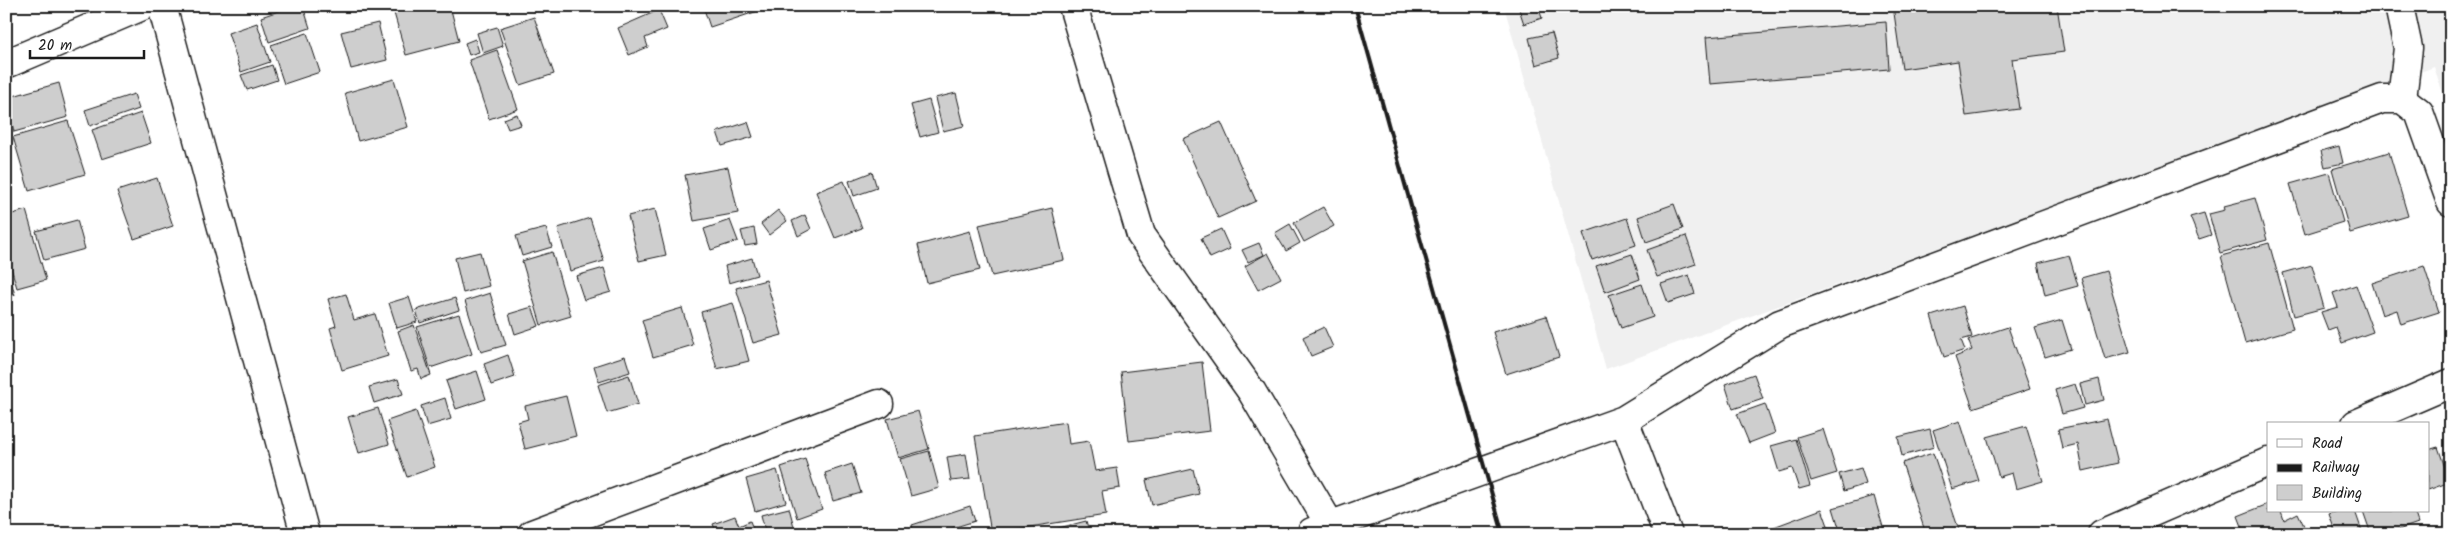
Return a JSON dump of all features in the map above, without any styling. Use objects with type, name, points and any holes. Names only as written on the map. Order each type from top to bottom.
[{"type":"street","points":[[6,64],[142,6]]},
{"type":"street","points":[[162,6],[305,534]]},
{"type":"street","points":[[1073,6],[1141,235],[1252,392],[1320,531],[1624,420],[1780,324],[2382,99],[2402,99],[2420,112],[2451,202]]},
{"type":"street","points":[[2399,6],[2408,48],[2402,99]]},
{"type":"street","points":[[2361,422],[2451,383]]},
{"type":"street","points":[[532,534],[879,404]]},
{"type":"street","points":[[1624,420],[1668,534]]},
{"type":"street","points":[[2102,534],[2267,462]]},
{"type":"shaded area","points":[[1504,6],[2451,6],[2451,117],[2434,67],[1606,369]]},
{"type":"building","points":[[293,6],[303,6],[310,28],[269,42],[261,17]]},
{"type":"building","points":[[392,6],[450,6],[459,41],[406,55]]},
{"type":"building","points":[[703,6],[756,6],[758,11],[710,27]]},
{"type":"building","points":[[1518,6],[1538,6],[1542,18],[1524,24]]},
{"type":"building","points":[[1893,6],[2057,6],[2064,52],[2012,59],[2019,109],[1966,116],[1958,61],[1902,69]]},
{"type":"building","points":[[659,10],[667,29],[645,38],[648,47],[629,55],[618,28]]},
{"type":"building","points":[[534,17],[554,74],[520,85],[500,28]]},
{"type":"building","points":[[1886,22],[1889,69],[1710,84],[1706,37]]},
{"type":"building","points":[[257,23],[270,62],[241,72],[228,33]]},
{"type":"building","points":[[378,23],[387,60],[351,69],[341,32]]},
{"type":"building","points":[[497,27],[503,46],[483,53],[477,33]]},
{"type":"building","points":[[307,33],[320,72],[284,84],[271,45]]},
{"type":"building","points":[[1552,33],[1559,58],[1536,65],[1529,38]]},
{"type":"building","points":[[475,39],[479,52],[469,55],[465,43]]},
{"type":"building","points":[[497,50],[518,109],[489,119],[469,60]]},
{"type":"building","points":[[272,65],[277,80],[247,90],[241,75]]},
{"type":"building","points":[[394,79],[408,127],[358,141],[345,93]]},
{"type":"building","points":[[59,83],[68,117],[14,132],[6,98]]},
{"type":"building","points":[[956,93],[964,126],[943,131],[935,98]]},
{"type":"building","points":[[134,94],[139,109],[90,126],[85,110]]},
{"type":"building","points":[[929,100],[938,132],[920,137],[911,105]]},
{"type":"building","points":[[141,113],[151,143],[102,159],[92,130]]},
{"type":"building","points":[[517,114],[521,125],[508,129],[504,119]]},
{"type":"building","points":[[68,121],[85,174],[29,191],[13,137]]},
{"type":"building","points":[[748,122],[753,137],[722,146],[717,132]]},
{"type":"building","points":[[1221,122],[1256,201],[1218,218],[1183,139]]},
{"type":"building","points":[[2339,146],[2343,163],[2325,167],[2321,151]]},
{"type":"building","points":[[2389,152],[2408,216],[2350,233],[2332,169]]},
{"type":"building","points":[[728,167],[738,213],[694,221],[685,175]]},
{"type":"building","points":[[872,172],[877,188],[854,196],[849,181]]},
{"type":"building","points":[[2329,173],[2343,222],[2305,234],[2290,184]]},
{"type":"building","points":[[157,178],[173,226],[134,239],[117,191]]},
{"type":"building","points":[[844,181],[862,228],[835,238],[816,192]]},
{"type":"building","points":[[2255,198],[2267,240],[2220,253],[2209,214],[2225,210],[2224,206]]},
{"type":"building","points":[[1674,204],[1683,229],[1646,242],[1638,217]]},
{"type":"building","points":[[1323,207],[1334,226],[1304,242],[1294,223]]},
{"type":"building","points":[[1052,208],[1064,260],[992,276],[979,225]]},
{"type":"building","points":[[655,209],[666,255],[639,261],[628,216]]},
{"type":"building","points":[[26,210],[46,280],[17,288],[6,251],[6,216]]},
{"type":"building","points":[[778,210],[787,221],[769,235],[761,224]]},
{"type":"building","points":[[2204,213],[2211,235],[2199,239],[2190,217]]},
{"type":"building","points":[[805,215],[811,229],[798,236],[792,221]]},
{"type":"building","points":[[590,218],[604,261],[570,271],[558,228]]},
{"type":"building","points":[[1627,218],[1636,245],[1592,260],[1583,233]]},
{"type":"building","points":[[77,220],[85,249],[44,260],[36,231]]},
{"type":"building","points":[[730,220],[738,241],[711,250],[704,229]]},
{"type":"building","points":[[1290,224],[1300,243],[1286,251],[1275,233]]},
{"type":"building","points":[[546,228],[552,247],[522,256],[516,236]]},
{"type":"building","points":[[754,228],[757,244],[745,246],[741,231]]},
{"type":"building","points":[[1221,229],[1230,249],[1210,258],[1201,238]]},
{"type":"building","points":[[970,231],[980,270],[927,283],[918,245]]},
{"type":"building","points":[[1686,236],[1696,264],[1657,277],[1647,250]]},
{"type":"building","points":[[1259,243],[1264,255],[1248,262],[1242,250]]},
{"type":"building","points":[[2269,243],[2293,329],[2245,343],[2221,256]]},
{"type":"building","points":[[480,252],[489,286],[463,293],[455,258]]},
{"type":"building","points":[[552,252],[571,316],[541,325],[522,261]]},
{"type":"building","points":[[1268,253],[1281,278],[1258,290],[1245,266]]},
{"type":"building","points":[[1632,254],[1640,279],[1605,292],[1596,266]]},
{"type":"building","points":[[2069,255],[2078,286],[2045,295],[2038,263]]},
{"type":"building","points":[[752,258],[757,275],[729,283],[725,266]]},
{"type":"building","points":[[6,263],[15,295],[6,297]]},
{"type":"building","points":[[2312,265],[2324,308],[2294,316],[2283,273]]},
{"type":"building","points":[[2424,266],[2439,312],[2401,324],[2397,310],[2382,315],[2372,283]]},
{"type":"building","points":[[604,268],[611,292],[584,300],[576,276]]},
{"type":"building","points":[[2106,271],[2130,352],[2105,359],[2081,278]]},
{"type":"building","points":[[1689,275],[1695,294],[1668,303],[1661,284]]},
{"type":"building","points":[[766,280],[782,335],[753,343],[736,288]]},
{"type":"building","points":[[1642,284],[1653,317],[1621,328],[1609,295]]},
{"type":"building","points":[[2356,285],[2373,332],[2342,343],[2336,327],[2328,330],[2321,312],[2338,307],[2333,293]]},
{"type":"building","points":[[490,293],[506,345],[481,352],[465,301]]},
{"type":"building","points":[[346,294],[354,320],[375,314],[388,356],[342,370],[330,328],[336,326],[328,299]]},
{"type":"building","points":[[409,297],[417,322],[397,328],[389,303]]},
{"type":"building","points":[[455,298],[459,310],[420,323],[416,310]]},
{"type":"building","points":[[733,303],[749,361],[717,369],[701,312]]},
{"type":"building","points":[[1963,306],[1972,337],[1961,340],[1965,350],[1944,357],[1931,316]]},
{"type":"building","points":[[532,307],[539,326],[515,334],[509,314]]},
{"type":"building","points":[[682,308],[693,345],[653,357],[642,320]]},
{"type":"building","points":[[459,314],[472,354],[430,368],[417,327]]},
{"type":"building","points":[[1546,316],[1559,357],[1506,374],[1493,332]]},
{"type":"building","points":[[2062,320],[2071,349],[2045,357],[2035,328]]},
{"type":"building","points":[[414,325],[431,375],[421,379],[418,369],[411,371],[398,331]]},
{"type":"building","points":[[1324,327],[1333,347],[1311,356],[1303,337]]},
{"type":"building","points":[[2008,327],[2030,389],[1973,408],[1955,357],[1972,350],[1968,340]]},
{"type":"building","points":[[508,355],[515,377],[491,385],[484,364]]},
{"type":"building","points":[[625,356],[630,372],[599,382],[594,366]]},
{"type":"building","points":[[1202,362],[1210,431],[1129,441],[1121,372]]},
{"type":"building","points":[[477,371],[486,399],[456,409],[446,381]]},
{"type":"building","points":[[1754,374],[1763,399],[1733,409],[1725,384]]},
{"type":"building","points":[[629,375],[638,404],[607,413],[598,385]]},
{"type":"building","points":[[398,379],[403,394],[374,403],[369,387]]},
{"type":"building","points":[[2099,379],[2104,400],[2085,405],[2080,384]]},
{"type":"building","points":[[2075,384],[2083,408],[2062,414],[2055,390]]},
{"type":"building","points":[[566,396],[576,436],[525,449],[518,422],[528,419],[525,406]]},
{"type":"building","points":[[445,398],[451,419],[427,426],[421,406]]},
{"type":"building","points":[[1765,404],[1775,433],[1749,443],[1737,414]]},
{"type":"building","points":[[378,408],[389,444],[359,453],[348,417]]},
{"type":"building","points":[[416,411],[435,467],[407,477],[387,421]]},
{"type":"building","points":[[918,411],[929,449],[898,458],[887,419]]},
{"type":"building","points":[[2107,419],[2118,463],[2083,471],[2078,444],[2062,448],[2058,429]]},
{"type":"building","points":[[1960,421],[1979,481],[1952,489],[1933,430]]},
{"type":"building","points":[[1066,422],[1069,444],[1089,441],[1095,471],[1117,468],[1120,488],[1102,491],[1106,515],[991,533],[975,436]]},
{"type":"building","points":[[2026,426],[2043,481],[2016,489],[2012,473],[1999,477],[1987,437]]},
{"type":"building","points":[[1823,429],[1837,473],[1811,481],[1797,437]]},
{"type":"building","points":[[1930,429],[1934,447],[1902,456],[1898,437]]},
{"type":"building","points":[[1796,439],[1810,486],[1799,489],[1792,468],[1779,472],[1771,446]]},
{"type":"building","points":[[2438,447],[2450,482],[2430,489],[2430,449]]},
{"type":"building","points":[[929,451],[939,488],[911,496],[900,459]]},
{"type":"building","points":[[1933,453],[1960,533],[1958,534],[1926,534],[1902,463]]},
{"type":"building","points":[[966,454],[970,479],[951,481],[947,457]]},
{"type":"building","points":[[805,459],[822,509],[797,518],[781,467]]},
{"type":"building","points":[[852,464],[861,493],[833,501],[825,473]]},
{"type":"building","points":[[1861,468],[1866,484],[1844,491],[1839,474]]},
{"type":"building","points":[[1193,469],[1199,494],[1152,505],[1146,480]]},
{"type":"building","points":[[777,470],[786,502],[755,511],[746,479]]},
{"type":"building","points":[[1874,496],[1885,534],[1841,534],[1833,508]]},
{"type":"building","points":[[2267,504],[2267,512],[2281,512],[2284,520],[2298,513],[2304,526],[2285,534],[2245,534],[2238,516]]},
{"type":"building","points":[[970,506],[975,521],[933,534],[914,534],[912,525]]},
{"type":"building","points":[[789,508],[796,534],[766,534],[761,515]]},
{"type":"building","points":[[1822,509],[1831,534],[1773,534],[1771,528]]},
{"type":"building","points":[[2335,512],[2355,512],[2363,534],[2336,534],[2329,514]]},
{"type":"building","points":[[2363,512],[2414,512],[2418,523],[2387,534],[2371,534]]},
{"type":"building","points":[[735,516],[739,526],[750,521],[755,534],[717,534],[713,524]]},
{"type":"building","points":[[1086,521],[1090,534],[1048,534],[1047,531]]},
{"type":"railway","points":[[1355,6],[1503,534]]}]
